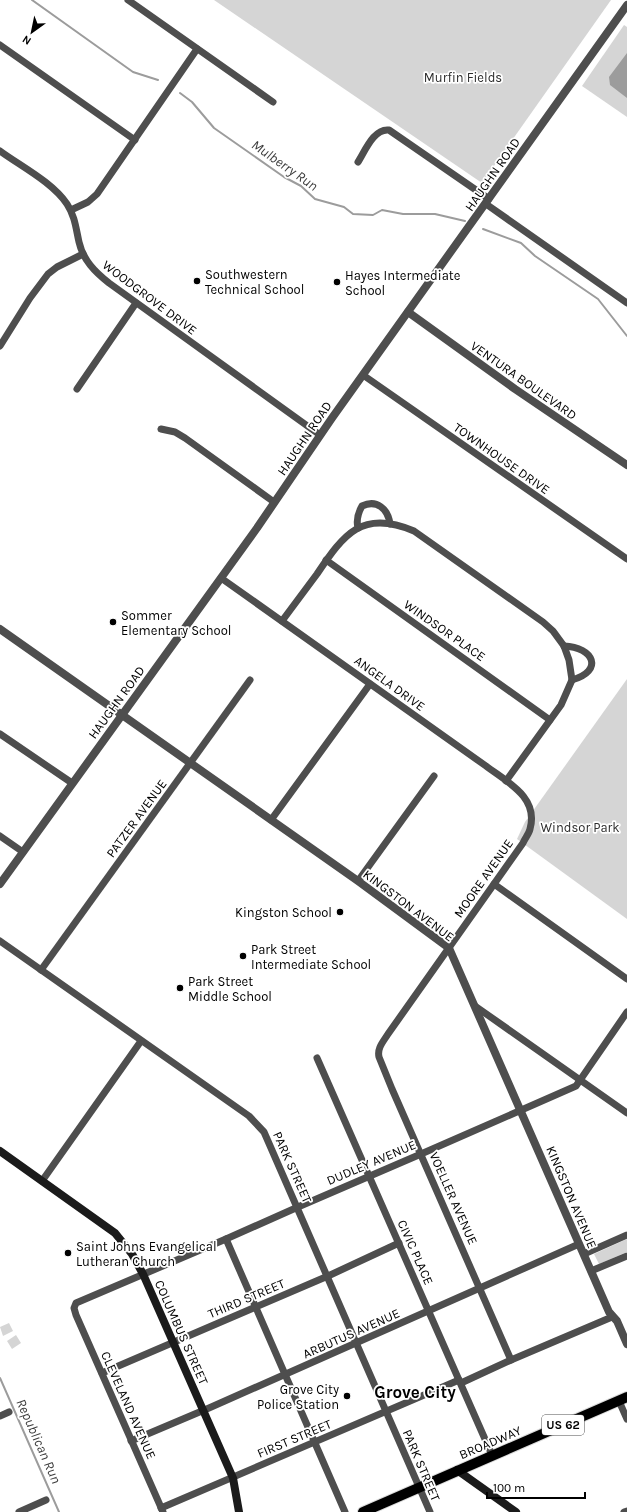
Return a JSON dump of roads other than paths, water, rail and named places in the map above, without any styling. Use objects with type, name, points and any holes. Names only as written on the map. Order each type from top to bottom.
[{"type":"main road","name":"COLUMBUS STREET","points":[[0,1151],[115,1233],[132,1254],[143,1274],[233,1478],[239,1512]]},
{"type":"main road","name":"BROADWAY","points":[[363,1512],[623,1399]]},
{"type":"main road","points":[[457,1470],[516,1512]]},
{"type":"street","points":[[128,0],[273,102]]},
{"type":"street","name":"HAUGHN ROAD","points":[[0,884],[221,578],[320,435],[627,6]]},
{"type":"street","points":[[0,45],[135,140]]},
{"type":"street","points":[[70,210],[88,202],[97,194],[197,49]]},
{"type":"street","points":[[358,162],[375,136],[380,131],[389,130],[627,303]]},
{"type":"street","name":"WOODGROVE DRIVE","points":[[0,152],[50,186],[62,198],[73,216],[82,254],[95,272],[320,435]]},
{"type":"street","points":[[0,346],[27,303],[48,274],[57,267],[82,254]]},
{"type":"street","points":[[77,389],[136,303]]},
{"type":"street","name":"VENTURA BOULEVARD","points":[[408,312],[508,384],[627,466]]},
{"type":"street","name":"TOWNHOUSE DRIVE","points":[[363,375],[627,559]]},
{"type":"street","points":[[161,430],[175,432],[185,438],[274,502]]},
{"type":"street","points":[[358,528],[357,524],[359,511],[362,506],[371,503],[380,505],[384,509],[389,517],[390,524]]},
{"type":"street","points":[[282,621],[339,542],[358,528],[377,523],[408,528],[425,538],[543,622],[553,630],[564,646],[569,660],[572,680],[561,705],[506,781]]},
{"type":"street","name":"WINDSOR PLACE","points":[[326,560],[550,720]]},
{"type":"street","name":"ANGELA DRIVE","points":[[221,578],[522,793],[526,798],[532,819]]},
{"type":"street","name":"KINGSTON AVENUE","points":[[0,629],[358,881],[449,948],[609,1312],[616,1321],[627,1344]]},
{"type":"street","points":[[564,646],[580,649],[591,657],[591,666],[589,669],[581,677],[572,680]]},
{"type":"street","name":"PATZER AVENUE","points":[[41,970],[250,680]]},
{"type":"street","points":[[271,820],[370,684]]},
{"type":"street","points":[[0,734],[72,783]]},
{"type":"street","points":[[358,881],[434,776]]},
{"type":"street","name":"MOORE AVENUE","points":[[380,1046],[523,843],[530,830],[532,819]]},
{"type":"street","points":[[0,836],[23,852]]},
{"type":"street","points":[[494,884],[627,979]]},
{"type":"street","name":"PARK STREET","points":[[0,941],[249,1116],[260,1126],[298,1206],[430,1512]]},
{"type":"street","points":[[475,1006],[627,1113]]},
{"type":"street","name":"DUDLEY AVENUE","points":[[74,1308],[78,1302],[576,1086],[627,1012]]},
{"type":"street","points":[[42,1181],[141,1041]]},
{"type":"street","name":"VOELLER AVENUE","points":[[380,1046],[378,1052],[379,1057],[511,1360]]},
{"type":"street","name":"CIVIC PLACE","points":[[317,1058],[492,1455]]},
{"type":"street","points":[[584,1254],[627,1235]]},
{"type":"street","points":[[226,1239],[345,1512]]},
{"type":"street","name":"THIRD STREET","points":[[102,1373],[328,1276],[399,1243]]},
{"type":"street","name":"ARBUTUS AVENUE","points":[[131,1441],[357,1343],[579,1244]]},
{"type":"street","points":[[591,1271],[627,1256]]},
{"type":"street","name":"CLEVELAND AVENUE","points":[[74,1308],[162,1510]]},
{"type":"street","name":"FIRST STREET","points":[[162,1510],[386,1411],[460,1382],[612,1317]]},
{"type":"street","points":[[623,1399],[627,1419]]},
{"type":"street","points":[[0,1416],[9,1412]]},
{"type":"street","points":[[19,1512],[46,1500]]},
{"type":"waterway","name":"Mulberry Run","points":[[32,0],[133,72],[158,80]]},
{"type":"waterway","name":"Mulberry Run","points":[[180,93],[192,102],[214,128],[284,177],[301,186],[315,199],[344,207],[353,214],[373,215],[382,210],[403,214],[435,214],[465,221]]},
{"type":"waterway","name":"Mulberry Run","points":[[483,229],[521,243],[535,256],[598,299],[627,336]]},
{"type":"waterway","name":"Republican Run","points":[[0,1378],[59,1512]]},
{"type":"place","name":"Southwestern Technical School","points":[[197,281]]},
{"type":"place","name":"Hayes Intermediate School","points":[[337,282]]},
{"type":"place","name":"Sommer Elementary School","points":[[113,622]]},
{"type":"place","name":"Kingston School","points":[[340,912]]},
{"type":"place","name":"Park Street Intermediate School","points":[[243,956]]},
{"type":"place","name":"Park Street Middle School","points":[[180,988]]},
{"type":"place","name":"Saint Johns Evangelical Lutheran Church","points":[[68,1253]]},
{"type":"place","name":"Grove City Police Station","points":[[347,1396]]},
{"type":"district","name":"Grove City","points":[[415,1392]]},
{"type":"park label","name":"Murfin Fields","points":[[463,77]]},
{"type":"park label","name":"Windsor Park","points":[[580,827]]}]
